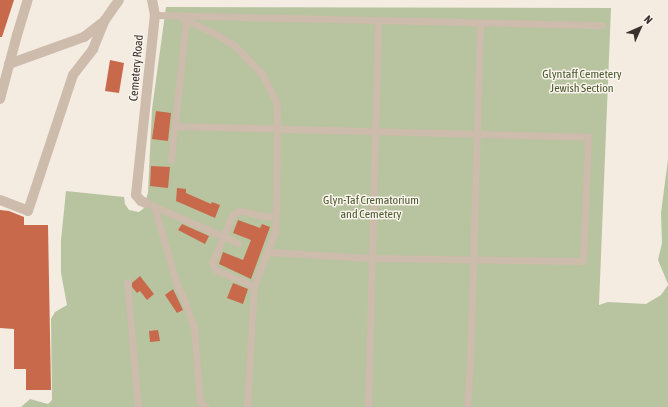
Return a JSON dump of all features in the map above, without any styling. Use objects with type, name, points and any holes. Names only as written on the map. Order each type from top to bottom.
[{"type":"street","points":[[0,99],[28,0]]},
{"type":"street","points":[[0,200],[28,211],[73,75],[93,49],[105,20],[119,0]]},
{"type":"street","name":"Cemetery Road","points":[[150,204],[141,201],[136,195],[155,15],[152,0]]},
{"type":"street","points":[[9,64],[84,37],[105,20]]},
{"type":"lane","points":[[155,15],[183,18],[602,25]]},
{"type":"lane","points":[[171,160],[183,18]]},
{"type":"lane","points":[[183,18],[216,34],[234,46],[262,74],[277,104],[275,231],[254,286],[247,407]]},
{"type":"lane","points":[[368,407],[378,21]]},
{"type":"lane","points":[[467,407],[470,365],[480,23]]},
{"type":"lane","points":[[175,126],[588,137],[583,261],[371,258],[267,252]]},
{"type":"lane","points":[[150,204],[224,235],[238,243]]},
{"type":"lane","points":[[150,204],[177,285],[185,301],[194,328],[200,401],[204,406]]},
{"type":"lane","points":[[254,286],[216,270],[212,267],[212,263],[232,216],[237,212],[240,211],[267,217],[276,214]]},
{"type":"lane","points":[[127,282],[138,407]]},
{"type":"green space","name":"Glyn-Taf Crematorium and Cemetery","points":[[166,7],[611,8],[599,305],[608,302],[646,304],[661,295],[668,285],[668,407],[21,407],[30,399],[48,404],[52,400],[51,319],[55,312],[67,305],[61,273],[61,240],[66,191],[124,197],[125,204],[129,210],[139,212],[144,208],[148,192],[152,109]]},
{"type":"green space","points":[[668,159],[668,284],[658,260],[662,243],[661,213]]},
{"type":"building","points":[[0,0],[14,0],[2,37],[0,37]]},
{"type":"building","points":[[110,60],[124,63],[119,93],[105,91]]},
{"type":"building","points":[[156,111],[171,113],[168,141],[152,139]]},
{"type":"building","points":[[151,166],[170,167],[168,188],[150,186]]},
{"type":"building","points":[[177,188],[186,189],[186,193],[211,204],[212,202],[220,205],[215,218],[176,201]]},
{"type":"building","points":[[0,210],[9,211],[24,217],[24,225],[48,225],[51,390],[26,390],[26,369],[14,369],[14,329],[0,328]]},
{"type":"building","points":[[238,220],[260,228],[262,224],[270,227],[251,279],[219,264],[223,252],[243,260],[251,240],[233,233]]},
{"type":"building","points":[[182,224],[209,236],[205,244],[178,230]]},
{"type":"building","points":[[140,276],[154,294],[147,300],[140,291],[137,293],[132,287],[132,283]]},
{"type":"building","points":[[233,283],[248,289],[243,304],[227,298]]},
{"type":"building","points":[[173,289],[183,310],[177,313],[165,295]]},
{"type":"building","points":[[158,330],[160,341],[150,342],[149,331]]},
{"type":"park label","name":"Glyntaff Cemetery Jewish Section","points":[[582,82]]}]
